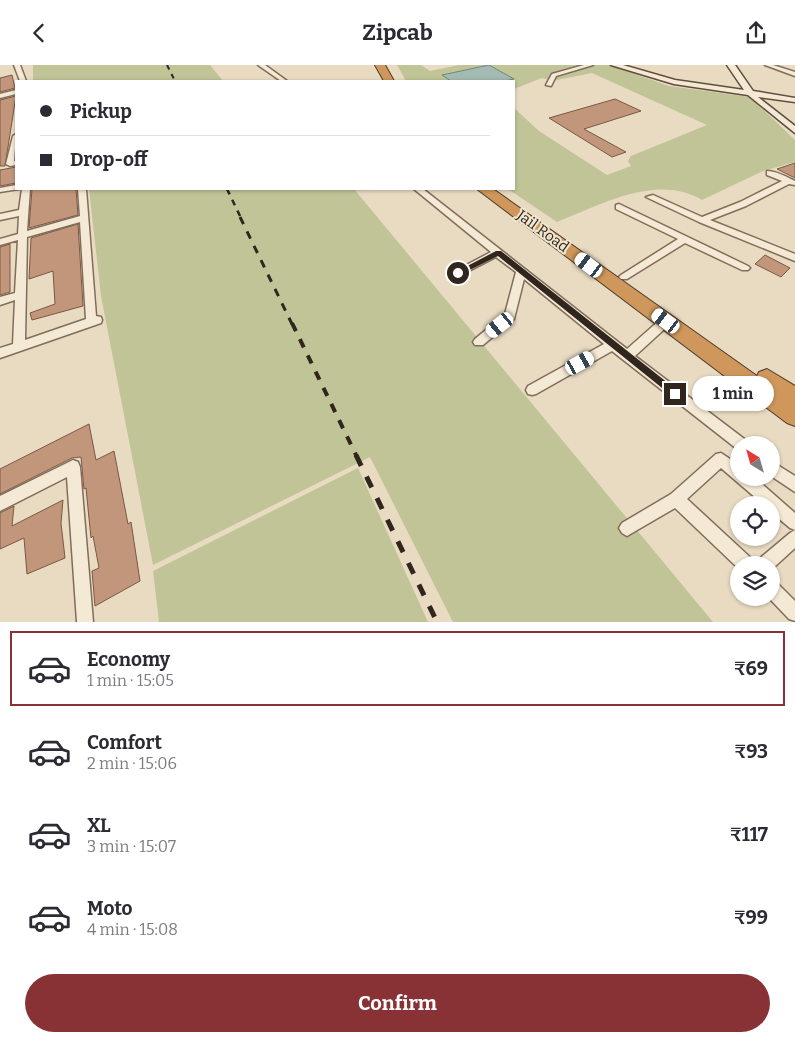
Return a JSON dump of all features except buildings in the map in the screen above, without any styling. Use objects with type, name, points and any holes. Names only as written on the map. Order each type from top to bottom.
[{"type":"highway","points":[[380,65],[388,80]]},
{"type":"highway","points":[[391,65],[398,80]]},
{"type":"highway","name":"Jail Road","points":[[485,190],[795,416]]},
{"type":"highway","name":"Jail Road","points":[[499,190],[795,398]]},
{"type":"main road","points":[[616,65],[674,82],[795,99]]},
{"type":"main road","points":[[731,65],[753,92],[791,124],[795,131]]},
{"type":"street","points":[[16,65],[23,80]]},
{"type":"street","points":[[262,65],[283,80]]},
{"type":"street","points":[[549,85],[554,75],[590,65]]},
{"type":"street","points":[[768,65],[795,74]]},
{"type":"street","points":[[0,95],[15,92]]},
{"type":"street","points":[[0,166],[13,164],[15,145]]},
{"type":"street","points":[[770,173],[792,183]]},
{"type":"street","points":[[702,219],[792,183]]},
{"type":"street","points":[[0,191],[15,187]]},
{"type":"street","points":[[19,347],[23,212],[26,190]]},
{"type":"street","points":[[0,353],[97,320],[91,318],[82,190]]},
{"type":"street","points":[[419,190],[730,436]]},
{"type":"street","points":[[650,197],[795,258]]},
{"type":"street","points":[[619,207],[744,268]]},
{"type":"street","points":[[0,217],[23,212]]},
{"type":"street","points":[[0,242],[83,218]]},
{"type":"street","points":[[624,277],[685,239]]},
{"type":"street","points":[[458,273],[498,253]]},
{"type":"street","points":[[479,342],[510,316],[521,271]]},
{"type":"street","points":[[0,301],[21,295]]},
{"type":"street","points":[[627,356],[666,321]]},
{"type":"street","points":[[532,390],[613,345]]},
{"type":"street","points":[[627,528],[676,499],[721,459],[730,466]]},
{"type":"street","points":[[0,504],[73,467],[85,622]]},
{"type":"street","points":[[780,474],[795,485]]},
{"type":"street","points":[[753,486],[795,523]]},
{"type":"street","points":[[676,499],[736,556]]},
{"type":"street","points":[[775,556],[795,538]]},
{"type":"street","points":[[780,598],[795,613]]},
{"type":"green space","points":[[33,65],[210,65],[222,80],[33,80]]},
{"type":"green space","points":[[397,65],[421,65],[430,71],[459,65],[488,65],[443,75],[450,80],[405,80]]},
{"type":"green space","points":[[489,65],[610,65],[669,86],[750,97],[795,140],[795,162],[763,171],[702,200],[684,192],[648,191],[610,200],[557,222],[509,190],[515,190],[515,109],[539,131],[607,175],[631,166],[628,161],[631,156],[707,125],[592,73],[552,81],[542,78],[515,89],[515,80],[509,80],[513,79]]},
{"type":"green space","points":[[89,190],[355,190],[713,622],[453,622],[370,457],[153,565],[101,296]]},
{"type":"green space","points":[[358,468],[428,622],[159,622],[153,571]]},
{"type":"water","points":[[489,65],[514,79],[450,80],[442,75]]},
{"type":"railway","points":[[167,65],[174,80]]},
{"type":"railway","points":[[227,190],[241,218]]},
{"type":"railway","points":[[240,217],[292,324]]},
{"type":"railway","points":[[292,323],[357,457]]},
{"type":"railway","points":[[356,455],[437,622]]},
{"type":"route","points":[[458,273],[498,253],[675,394]]}]
